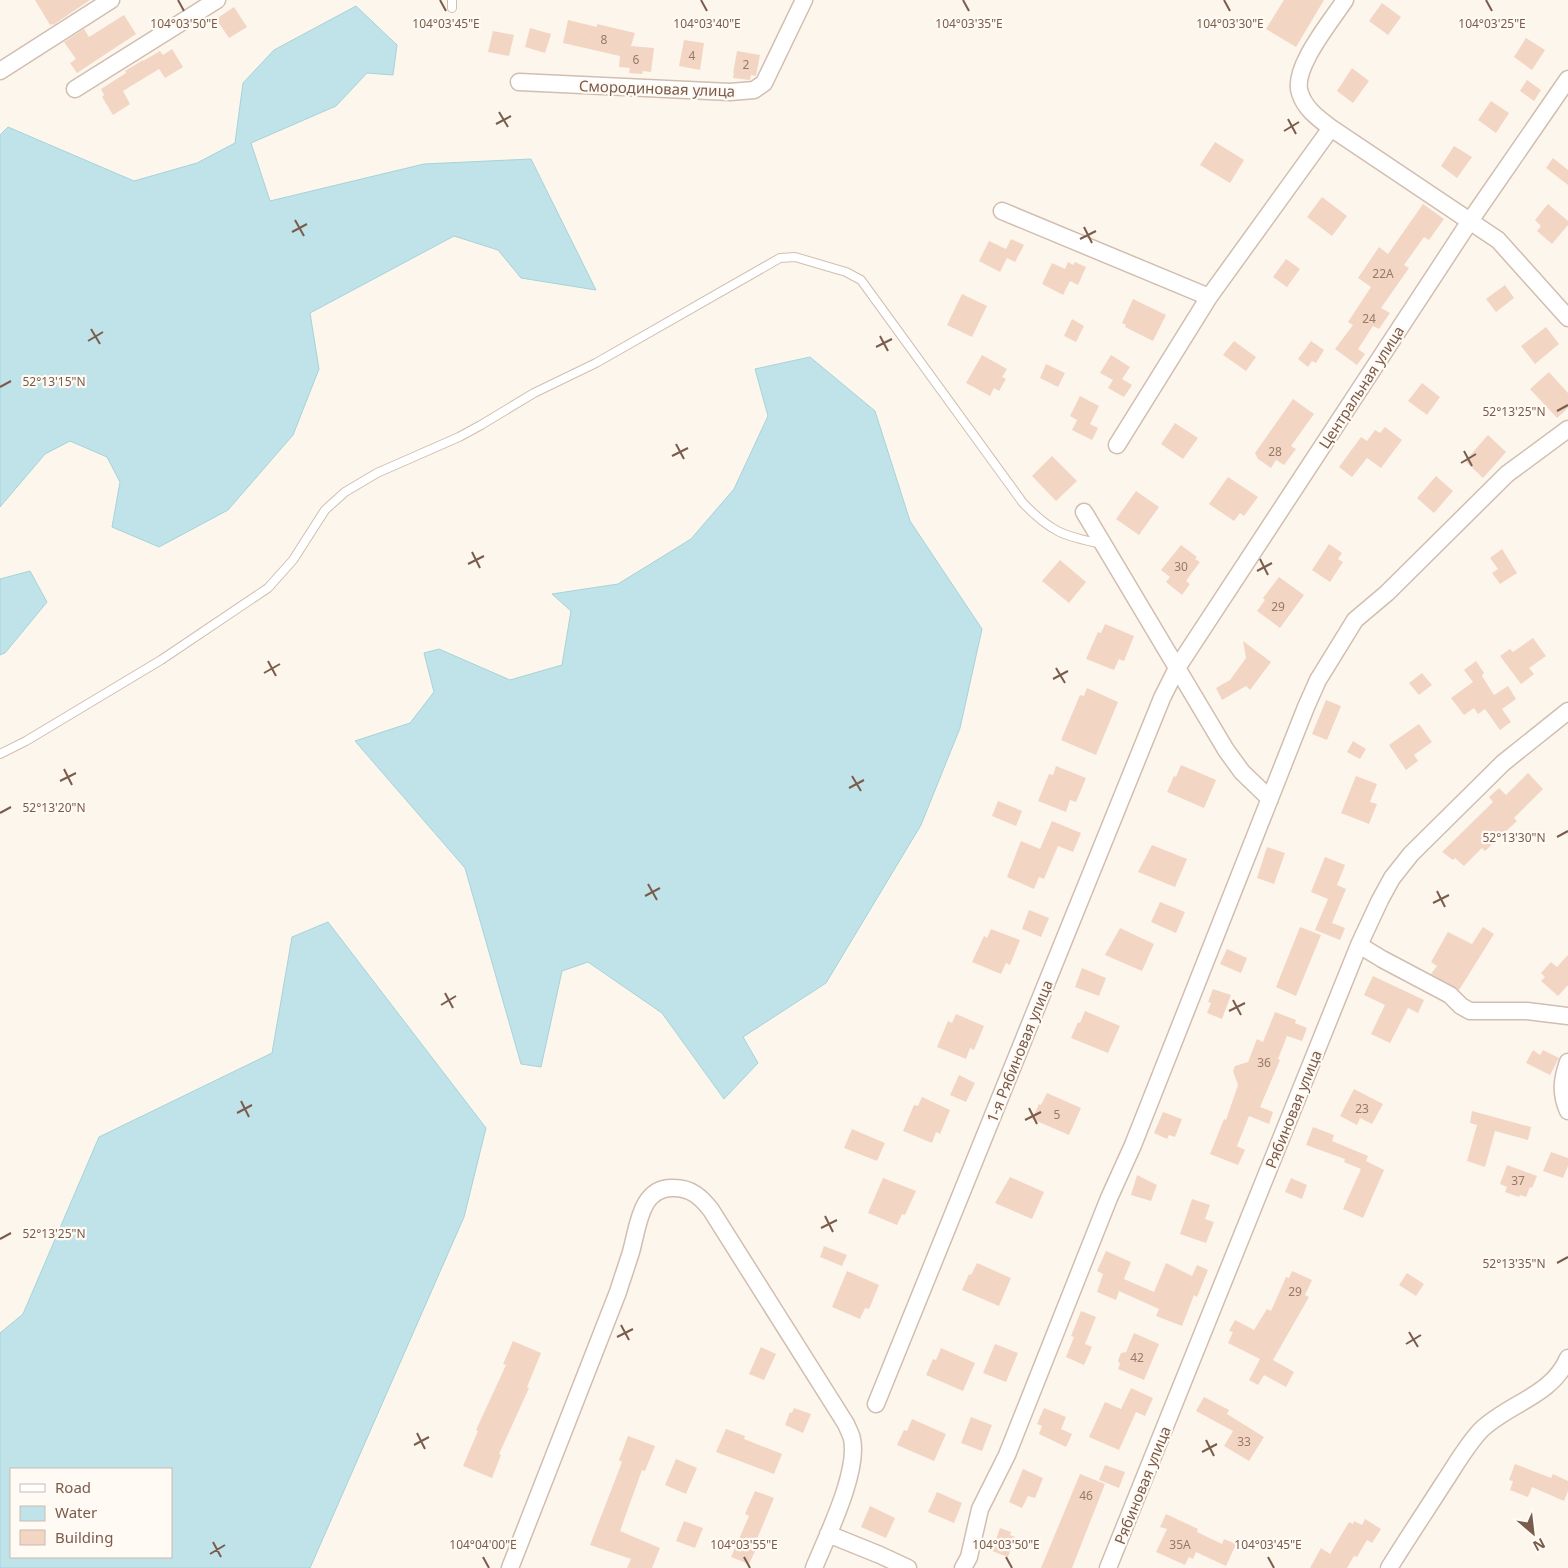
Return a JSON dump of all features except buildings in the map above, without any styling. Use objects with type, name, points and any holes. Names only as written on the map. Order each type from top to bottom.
[{"type":"street","points":[[0,71],[111,0]]},
{"type":"street","points":[[75,88],[216,0]]},
{"type":"street","points":[[1345,0],[1308,58],[1299,80],[1300,94],[1310,111],[1331,128],[1498,240],[1568,318]]},
{"type":"street","name":"Смородиновая улица","points":[[519,82],[730,92],[754,90],[764,83],[804,2]]},
{"type":"street","name":"Центральная улица","points":[[1162,698],[1177,668],[1470,221],[1568,79]]},
{"type":"street","points":[[1117,445],[1210,297],[1331,128]]},
{"type":"street","points":[[1002,211],[1210,297]]},
{"type":"street","points":[[964,1568],[969,1557],[980,1509],[1007,1455],[1318,680],[1355,620],[1387,593],[1508,474],[1568,429]]},
{"type":"street","points":[[1084,512],[1237,765],[1270,799]]},
{"type":"street","name":"1-я Рябиновая улица","points":[[876,1404],[1162,698]]},
{"type":"street","name":"Рябиновая улица","points":[[1108,1568],[1359,945],[1380,900],[1392,878],[1411,854],[1503,763],[1568,710]]},
{"type":"street","points":[[1359,945],[1450,995],[1465,1009],[1476,1011],[1527,1011],[1568,1016]]},
{"type":"street","points":[[1568,1062],[1562,1084],[1564,1101],[1568,1111]]},
{"type":"street","points":[[510,1568],[618,1292],[631,1253],[640,1212],[653,1195],[660,1190],[670,1188],[689,1190],[701,1197],[711,1210],[846,1424],[852,1439],[852,1455],[846,1490],[814,1568]]},
{"type":"street","points":[[1390,1568],[1480,1431],[1500,1414],[1544,1389],[1560,1372],[1568,1358]]},
{"type":"street","points":[[828,1534],[908,1568]]},
{"type":"lane","points":[[0,754],[26,741],[161,660],[268,588],[293,560],[324,510],[345,492],[384,470],[466,433],[534,393],[596,363],[772,263],[787,257],[795,257],[846,272],[860,280],[1023,503],[1046,525],[1058,532],[1104,545]]},
{"type":"water","points":[[356,6],[397,45],[393,75],[367,73],[336,106],[251,143],[270,201],[424,164],[531,159],[596,290],[521,278],[498,250],[454,236],[310,313],[319,369],[293,435],[228,510],[159,547],[112,527],[120,482],[107,457],[70,441],[45,454],[0,507],[0,135],[8,127],[134,181],[197,163],[235,143],[243,83],[274,50]]},
{"type":"water","points":[[810,357],[875,411],[910,521],[982,629],[960,728],[921,825],[826,983],[743,1037],[758,1063],[724,1099],[662,1013],[588,962],[562,971],[541,1067],[521,1064],[465,868],[355,741],[410,723],[434,692],[424,653],[439,649],[510,680],[562,665],[571,611],[552,594],[618,584],[691,539],[734,489],[768,416],[755,369]]},
{"type":"water","points":[[30,571],[47,602],[5,653],[0,655],[0,579]]},
{"type":"water","points":[[328,922],[486,1128],[464,1217],[310,1568],[0,1568],[0,1333],[23,1314],[99,1137],[272,1053],[292,937]]}]
